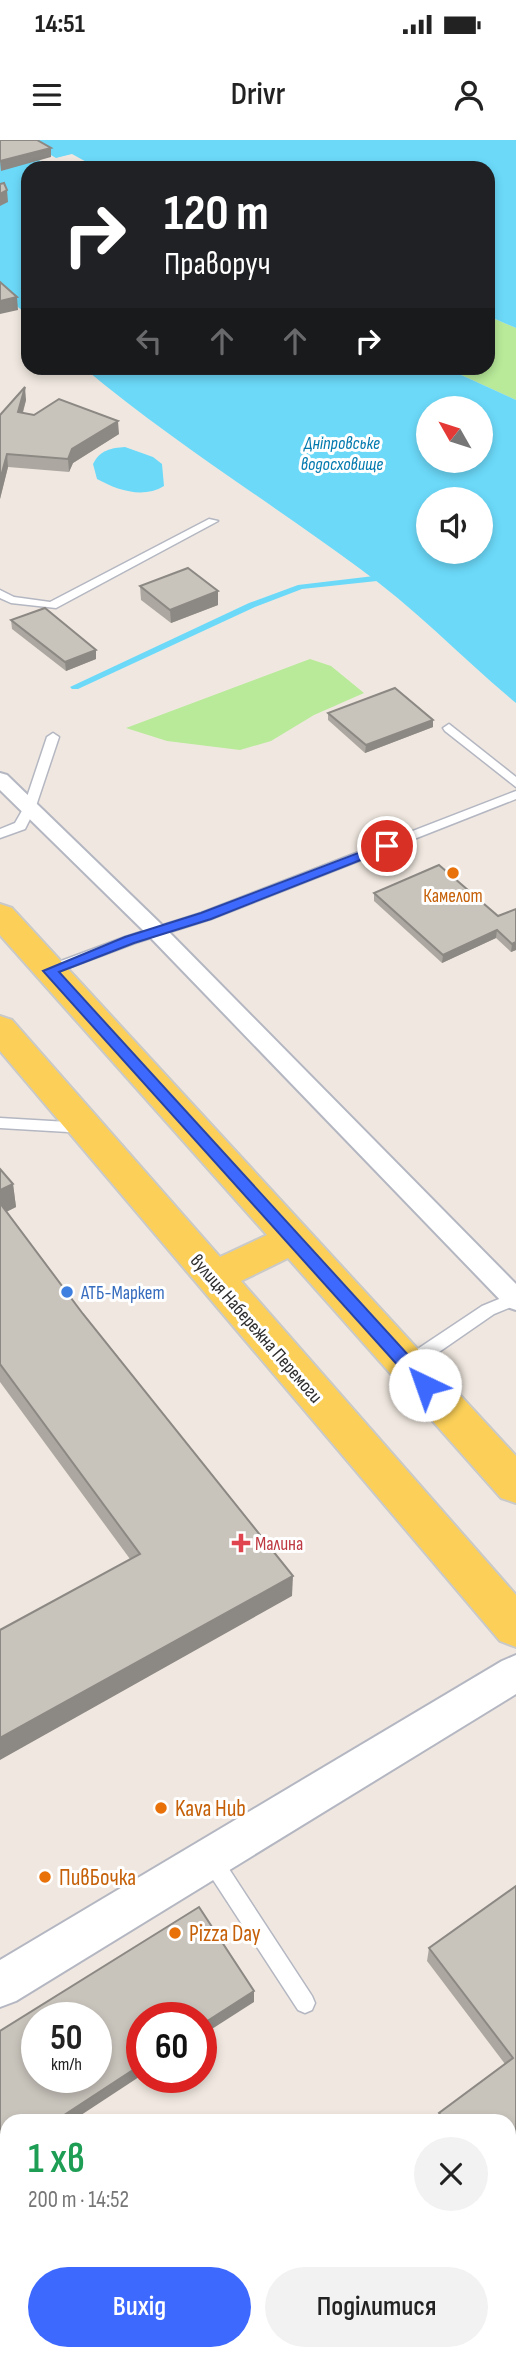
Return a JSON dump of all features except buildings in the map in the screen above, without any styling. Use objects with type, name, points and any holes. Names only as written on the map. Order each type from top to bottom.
[{"type":"main road","points":[[0,915],[516,1485]]},
{"type":"main road","name":"вулиця Набережна Перемоги","points":[[0,1028],[516,1626]]},
{"type":"main road","points":[[213,1278],[292,1239]]},
{"type":"street","points":[[0,779],[156,931],[516,1299]]},
{"type":"street","points":[[0,1985],[516,1673]]},
{"type":"lane","points":[[0,593],[11,600],[52,606],[213,521]]},
{"type":"lane","points":[[449,728],[516,783]]},
{"type":"lane","points":[[0,834],[20,826],[29,809],[53,737]]},
{"type":"lane","points":[[50,971],[156,931],[206,916],[516,795]]},
{"type":"lane","points":[[0,1123],[87,1128]]},
{"type":"lane","points":[[407,1365],[488,1310],[516,1299]]},
{"type":"lane","points":[[211,1857],[305,2003]]},
{"type":"green space","points":[[495,319],[516,328],[516,400],[461,375],[495,375]]},
{"type":"green space","points":[[310,659],[331,666],[364,693],[314,715],[271,741],[240,750],[167,741],[126,728]]},
{"type":"water","points":[[0,140],[516,140],[516,328],[495,319],[495,161],[21,161],[21,310],[0,293]]},
{"type":"water","name":"Дніпровське водосховище","points":[[93,375],[461,375],[516,400],[516,703],[380,583],[185,446]]},
{"type":"water","points":[[125,447],[153,457],[162,464],[164,486],[147,492],[130,492],[97,479],[93,464],[99,456],[111,449]]},
{"type":"pier","points":[[42,150],[56,158],[72,154],[85,161],[41,161]]},
{"type":"waterway","points":[[75,687],[252,605],[301,587],[374,579]]},
{"type":"place","name":"Камелот","points":[[453,873]]},
{"type":"place","name":"АТБ-Маркет","points":[[67,1292]]},
{"type":"place","name":"Малина","points":[[241,1543]]},
{"type":"place","name":"Kava Hub","points":[[161,1808]]},
{"type":"place","name":"ПивБочка","points":[[45,1877]]},
{"type":"place","name":"Pizza Day","points":[[175,1933]]},
{"type":"route","points":[[387,846],[206,916],[130,940],[50,971],[425,1385]]}]
